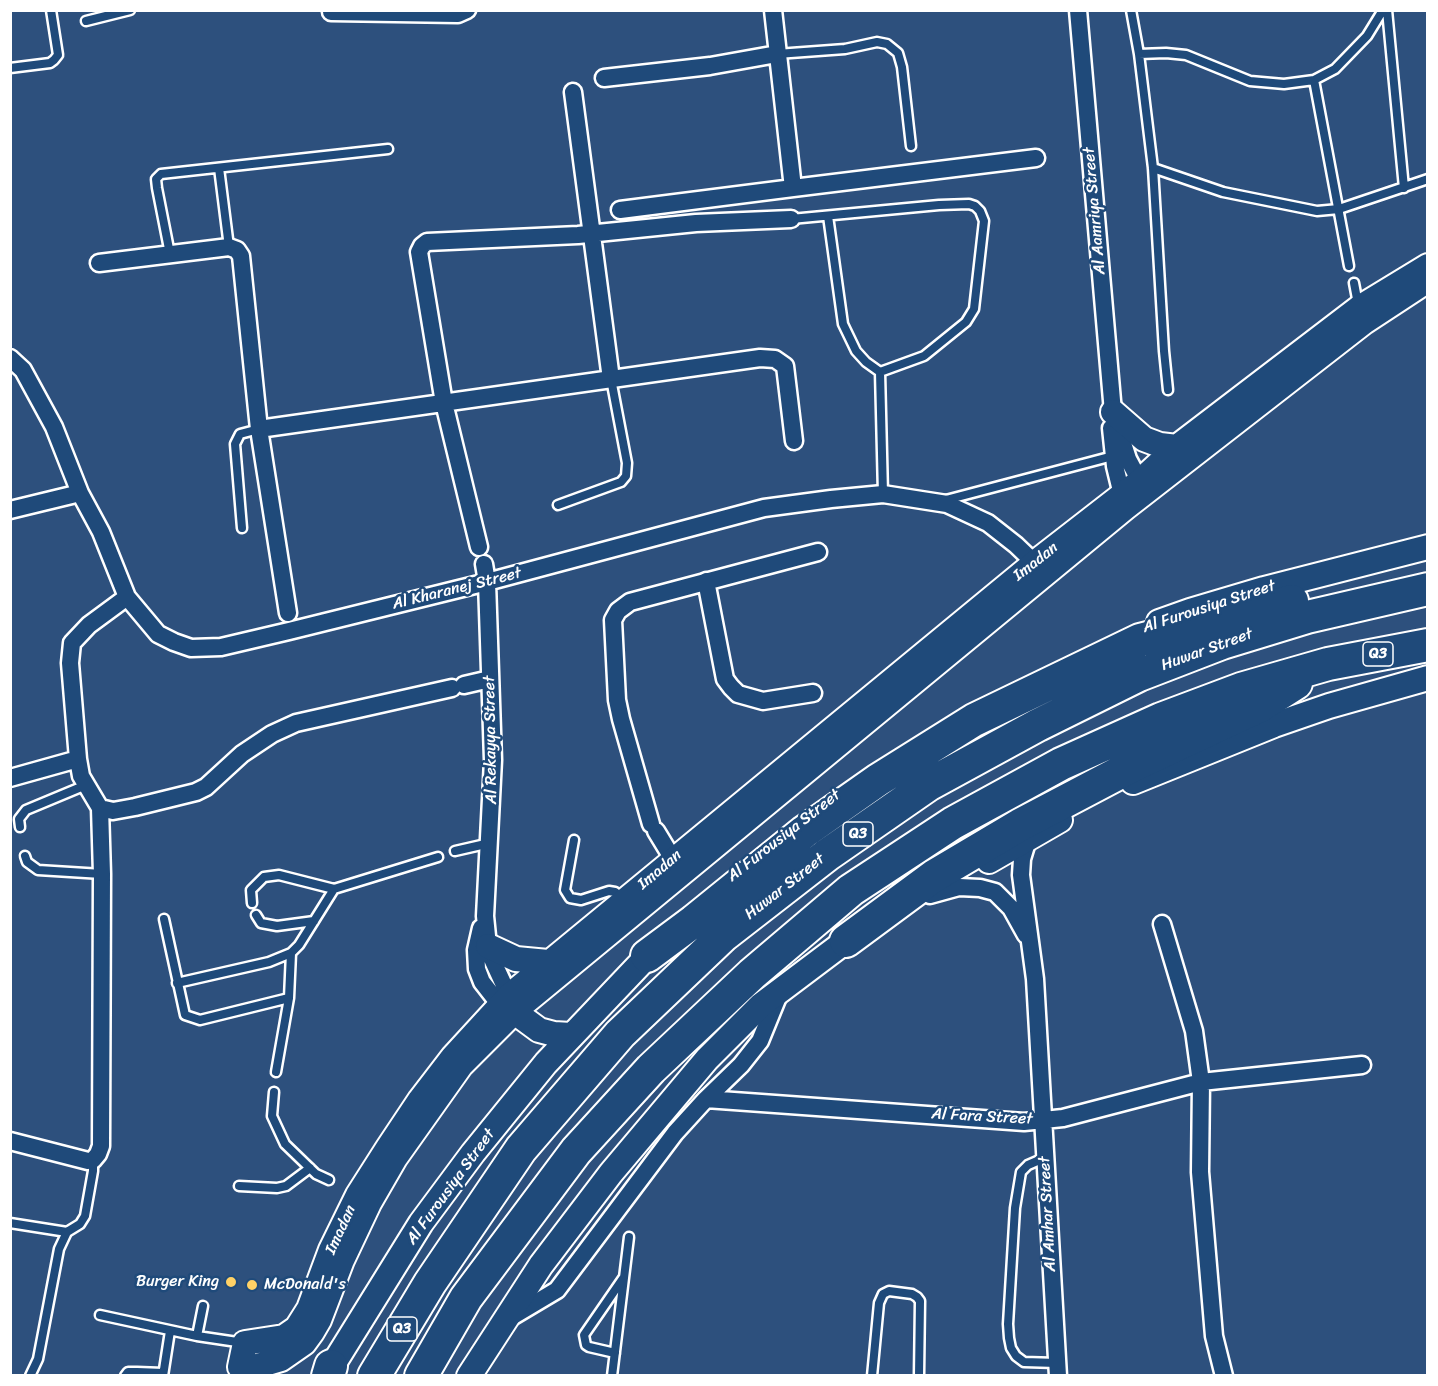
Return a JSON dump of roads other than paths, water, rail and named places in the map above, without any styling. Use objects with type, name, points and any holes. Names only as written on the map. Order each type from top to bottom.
[{"type":"highway","points":[[647,956],[804,832],[878,780],[974,720],[1140,640],[1297,600],[1427,589]]},
{"type":"highway","name":"Huwar Street","points":[[374,1376],[430,1283],[522,1149],[620,1034],[724,935],[827,855],[928,785],[1038,725],[1139,675],[1222,644],[1307,617],[1427,589]]},
{"type":"highway","name":"Q3","points":[[421,1376],[466,1298],[576,1151],[651,1069],[752,974],[851,891],[953,823],[1061,764],[1161,719],[1241,689],[1328,664],[1428,645]]},
{"type":"highway","points":[[846,941],[934,876],[1020,825],[1134,765],[1260,706],[1328,664]]},
{"type":"street","points":[[331,12],[458,14],[467,10]]},
{"type":"street","points":[[772,10],[793,188]]},
{"type":"street","name":"Al Aamriya Street","points":[[1078,10],[1113,412],[1128,459],[1133,494]]},
{"type":"street","points":[[604,78],[710,66],[777,54]]},
{"type":"street","points":[[573,92],[611,379]]},
{"type":"street","points":[[620,210],[1036,158]]},
{"type":"street","points":[[591,234],[696,223],[791,219]]},
{"type":"street","name":"Al Rekayya Street","points":[[546,1063],[516,1012],[497,972],[488,946],[485,916],[493,760],[487,582],[444,403],[419,252],[427,242],[591,234]]},
{"type":"street","points":[[99,262],[229,247],[237,250],[242,256],[259,429],[288,613]]},
{"type":"street","name":"Imadan","points":[[1133,494],[1177,447],[1428,266]]},
{"type":"street","name":"Imadan","points":[[1041,568],[516,1012],[461,1065],[395,1158],[369,1203],[342,1260],[320,1320],[312,1332],[304,1343],[281,1359],[239,1371],[244,1343],[284,1337],[297,1328],[309,1309],[355,1193],[453,1057],[516,1012],[548,962],[673,859],[1133,494],[1362,315],[1428,280]]},
{"type":"street","name":"Al Kharanej Street","points":[[10,358],[23,370],[54,427],[80,493],[101,532],[126,597],[158,633],[191,648],[221,647],[487,582],[764,508],[883,494],[947,504],[988,523],[1041,568]]},
{"type":"street","points":[[259,429],[760,358],[775,359],[785,366],[794,441]]},
{"type":"street","points":[[1113,412],[1144,439],[1160,445],[1177,447]]},
{"type":"street","name":"Al Aamriya Street","points":[[1113,412],[1110,429],[1113,456],[1133,494]]},
{"type":"street","points":[[10,510],[80,493]]},
{"type":"street","name":"Al Furousiya Street","points":[[328,1372],[421,1223],[473,1153],[570,1035],[688,914],[806,815],[867,774],[998,694],[1076,657],[1190,610],[1341,568],[1428,547]]},
{"type":"street","points":[[673,859],[654,828],[621,719],[615,682],[613,620],[618,611],[630,602],[818,552]]},
{"type":"street","points":[[706,581],[725,680],[731,687],[738,694],[763,701],[813,693]]},
{"type":"street","points":[[10,1141],[88,1161],[93,1160],[101,1146],[102,874],[100,808],[81,776],[70,663],[72,643],[89,625],[126,597]]},
{"type":"street","points":[[469,1376],[541,1265],[619,1164],[707,1059],[761,1005],[846,941],[1091,802],[1144,777],[1224,744],[1329,706],[1428,678]]},
{"type":"street","points":[[100,808],[113,811],[196,792],[206,787],[242,753],[272,734],[296,723],[490,679]]},
{"type":"street","points":[[10,778],[78,759]]},
{"type":"street","name":"Al Amhar Street","points":[[1028,839],[1022,859],[1021,875],[1035,979],[1058,1369]]},
{"type":"street","name":"Al Amhar Street","points":[[930,895],[959,887],[980,888],[995,892],[1011,908],[1031,944]]},
{"type":"street","name":"Al Rekayya Street","points":[[485,916],[478,934],[476,961],[479,977],[516,1012]]},
{"type":"street","points":[[1162,924],[1194,1031],[1201,1082],[1200,1172],[1214,1336],[1224,1376]]},
{"type":"street","points":[[488,946],[516,959],[548,962]]},
{"type":"street","points":[[502,1323],[557,1290],[675,1133],[741,1065],[760,1041],[781,989]]},
{"type":"street","points":[[516,1012],[554,1034],[570,1035]]},
{"type":"street","name":"Al Fara Street","points":[[706,1099],[1024,1122],[1063,1118],[1201,1082],[1362,1065]]},
{"type":"lane","points":[[10,68],[50,63],[58,55],[51,10]]},
{"type":"lane","points":[[86,21],[130,10]]},
{"type":"lane","points":[[1131,10],[1139,54],[1153,168],[1168,390]]},
{"type":"lane","points":[[1139,54],[1186,55],[1250,81],[1284,84],[1314,80],[1335,69],[1367,36],[1385,10]]},
{"type":"lane","points":[[1385,10],[1404,188]]},
{"type":"lane","points":[[777,54],[845,49],[877,42],[887,44],[897,53],[902,67],[911,146]]},
{"type":"lane","points":[[1314,80],[1349,267]]},
{"type":"lane","points":[[170,254],[156,180],[161,174],[388,149]]},
{"type":"lane","points":[[219,168],[229,247]]},
{"type":"lane","points":[[1153,168],[1223,192],[1317,211],[1339,209],[1428,179]]},
{"type":"lane","points":[[791,219],[969,204],[980,211],[984,221],[974,309],[966,322],[924,356],[880,372]]},
{"type":"lane","points":[[828,216],[843,324],[856,351],[880,372]]},
{"type":"lane","points":[[1353,283],[1362,315]]},
{"type":"lane","points":[[880,372],[883,494]]},
{"type":"lane","points":[[558,505],[621,482],[626,476],[627,463],[611,379]]},
{"type":"lane","points":[[242,528],[235,444],[240,434],[259,429]]},
{"type":"lane","points":[[936,502],[1113,456]]},
{"type":"lane","points":[[20,827],[19,819],[26,810],[86,785]]},
{"type":"lane","points":[[574,840],[565,890],[570,898],[581,900],[609,891],[615,892],[624,900]]},
{"type":"lane","points":[[455,851],[490,843]]},
{"type":"lane","points":[[25,856],[27,862],[38,870],[102,874]]},
{"type":"lane","points":[[252,903],[251,890],[264,877],[279,875],[334,889],[438,857]]},
{"type":"lane","points":[[177,983],[269,962],[291,953],[299,945],[334,889]]},
{"type":"lane","points":[[256,915],[261,923],[277,927],[314,921]]},
{"type":"lane","points":[[164,919],[185,1015],[200,1020],[289,998]]},
{"type":"lane","points":[[276,1072],[289,998],[291,953]]},
{"type":"lane","points":[[274,1092],[272,1116],[285,1144],[316,1174],[329,1180]]},
{"type":"lane","points":[[1044,1158],[1021,1172],[1015,1208],[1008,1324],[1011,1348],[1016,1356],[1024,1362],[1058,1369]]},
{"type":"lane","points":[[30,1376],[38,1359],[59,1249],[67,1232],[80,1224],[85,1216],[93,1160]]},
{"type":"lane","points":[[239,1186],[277,1188],[286,1186],[310,1168]]},
{"type":"lane","points":[[10,1223],[67,1232]]},
{"type":"lane","points":[[612,1376],[629,1237]]},
{"type":"lane","points":[[615,1353],[589,1347],[586,1345],[584,1335],[624,1276]]},
{"type":"lane","points":[[872,1376],[879,1303],[883,1294],[889,1291],[912,1294],[920,1301],[919,1376]]},
{"type":"lane","points":[[197,1336],[203,1306]]},
{"type":"lane","points":[[100,1315],[197,1336],[244,1343]]},
{"type":"lane","points":[[125,1376],[128,1372],[163,1374],[170,1330]]},
{"type":"place","name":"Burger King","points":[[231,1282]]},
{"type":"place","name":"McDonald's","points":[[252,1285]]}]
